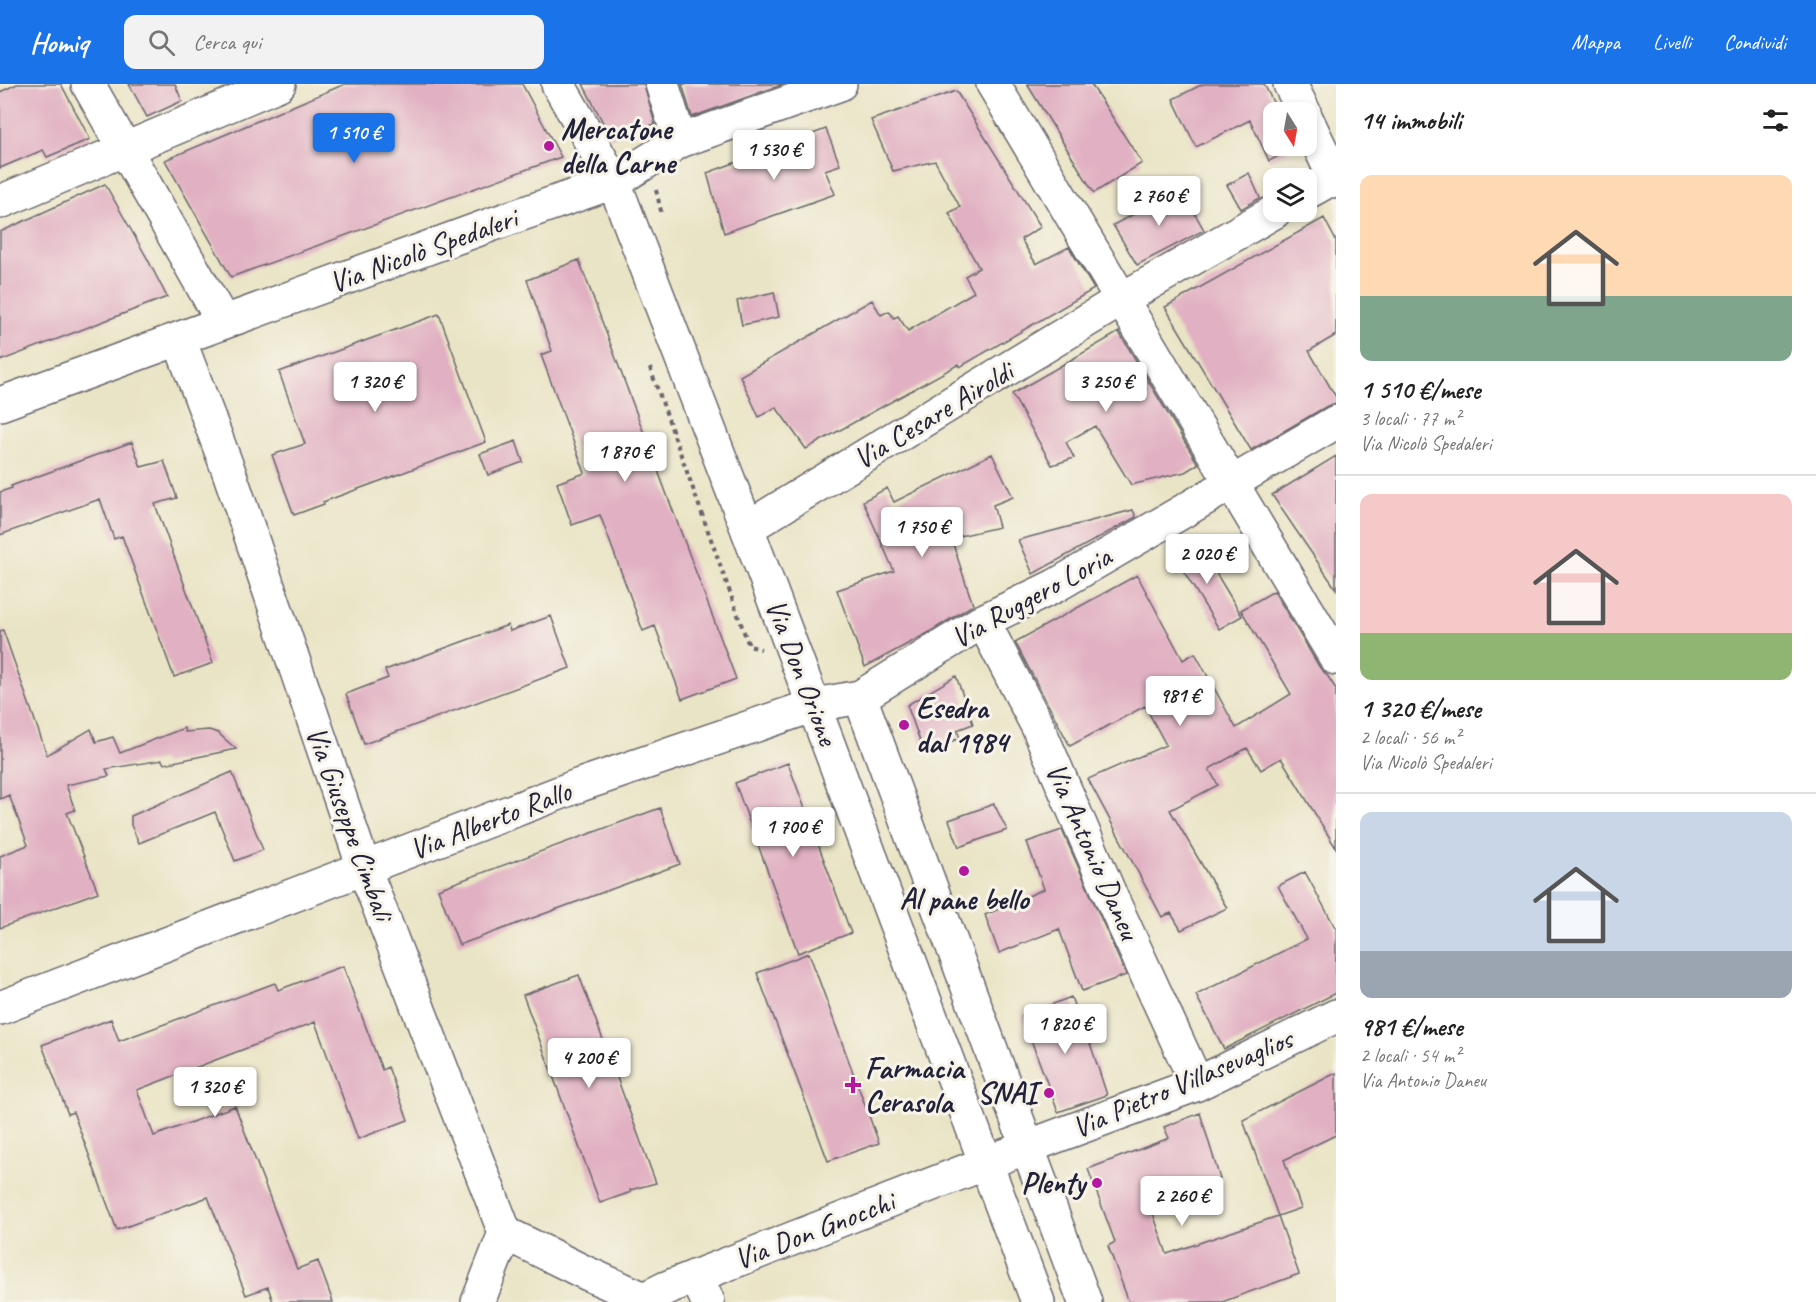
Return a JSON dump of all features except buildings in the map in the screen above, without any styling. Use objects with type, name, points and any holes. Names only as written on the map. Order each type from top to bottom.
[{"type":"street","points":[[88,84],[223,322]]},
{"type":"street","points":[[0,202],[279,84]]},
{"type":"street","name":"Via Don Orione","points":[[558,84],[614,182],[815,705],[1038,1302]]},
{"type":"street","points":[[662,84],[680,141]]},
{"type":"street","name":"Via Nicolò Spedaleri","points":[[0,404],[614,182],[680,141],[840,84]]},
{"type":"street","points":[[993,84],[1336,658]]},
{"type":"street","points":[[1290,84],[1299,102]]},
{"type":"street","points":[[1317,141],[1335,178],[1317,187]]},
{"type":"street","name":"Via Cesare Airoldi","points":[[747,528],[1122,299],[1263,218]]},
{"type":"street","name":"Via Giuseppe Cimbali","points":[[179,339],[227,466],[364,868],[505,1233]]},
{"type":"street","name":"Via Ruggero Loria","points":[[815,705],[860,698],[982,621],[1055,586],[1336,422]]},
{"type":"street","name":"Via Antonio Daneu","points":[[982,621],[1038,727],[1112,899],[1197,1083]]},
{"type":"street","name":"Via Don Orione","points":[[860,698],[1085,1302]]},
{"type":"street","name":"Via Alberto Rallo","points":[[0,1008],[580,785],[815,705]]},
{"type":"street","name":"Via Pietro Villasevaglios","points":[[1027,1147],[1197,1083],[1336,1016]]},
{"type":"street","points":[[985,1163],[1027,1147]]},
{"type":"street","name":"Via Don Gnocchi","points":[[644,1301],[702,1289],[985,1163]]},
{"type":"street","points":[[478,1302],[505,1233],[644,1301]]},
{"type":"place","name":"Mercatone della Carne","points":[[549,146]]},
{"type":"place","name":"Esedra dal 1984","points":[[904,725]]},
{"type":"place","name":"Al pane bello","points":[[964,871]]},
{"type":"place","name":"Farmacia Cerasola","points":[[853,1085]]},
{"type":"place","name":"SNAI","points":[[1049,1093]]},
{"type":"place","name":"Plenty","points":[[1097,1183]]}]
